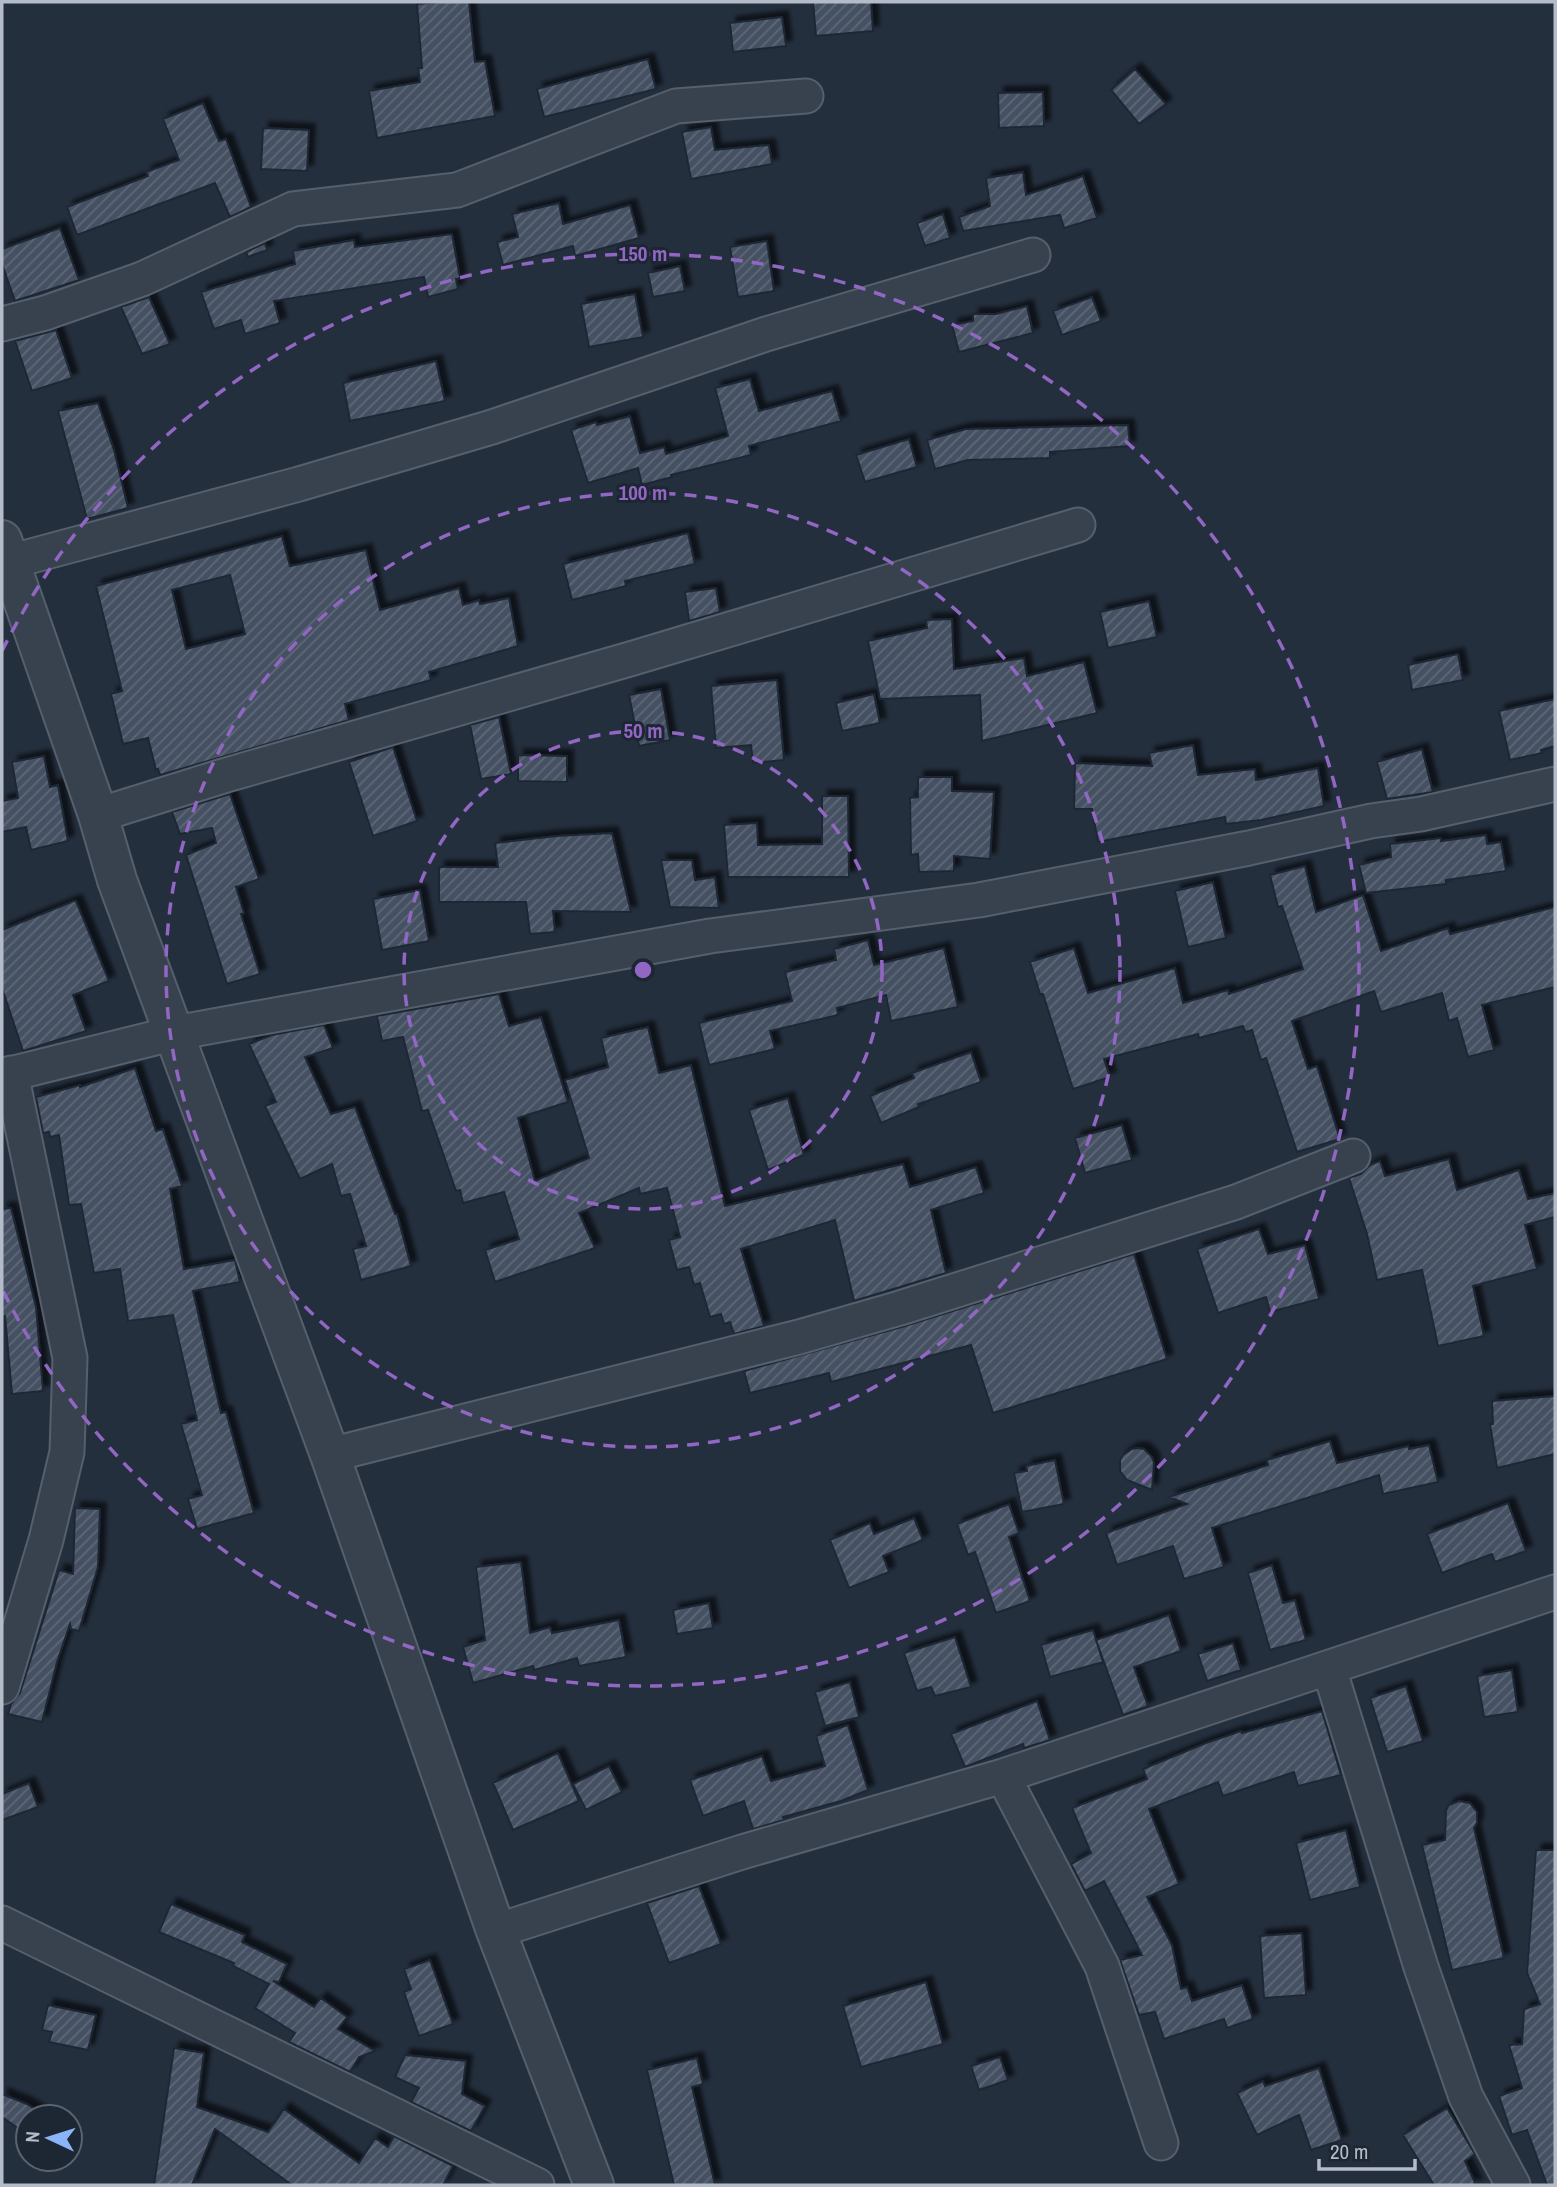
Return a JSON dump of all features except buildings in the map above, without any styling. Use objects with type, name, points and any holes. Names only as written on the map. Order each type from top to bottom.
[{"type":"street","points":[[2,324],[45,313],[142,279],[293,209],[457,190],[676,106],[806,96]]},
{"type":"street","points":[[594,2185],[496,1931],[330,1455],[117,880],[98,815],[5,551],[299,485],[492,427],[766,334],[1033,255]]},
{"type":"street","points":[[98,815],[1078,524]]},
{"type":"street","points":[[2,1687],[46,1541],[67,1452],[70,1358],[6,1075],[175,1033],[710,936],[979,900],[1249,848],[1371,821],[1421,814],[1555,785]]},
{"type":"street","points":[[330,1455],[799,1338],[1236,1202],[1353,1156]]},
{"type":"street","points":[[496,1931],[742,1852],[1003,1776],[1329,1668],[1554,1599]]},
{"type":"street","points":[[1329,1668],[1420,1967],[1462,2084],[1513,2185]]},
{"type":"street","points":[[1003,1776],[1102,1966],[1161,2143]]},
{"type":"street","points":[[2,1923],[537,2185]]}]
